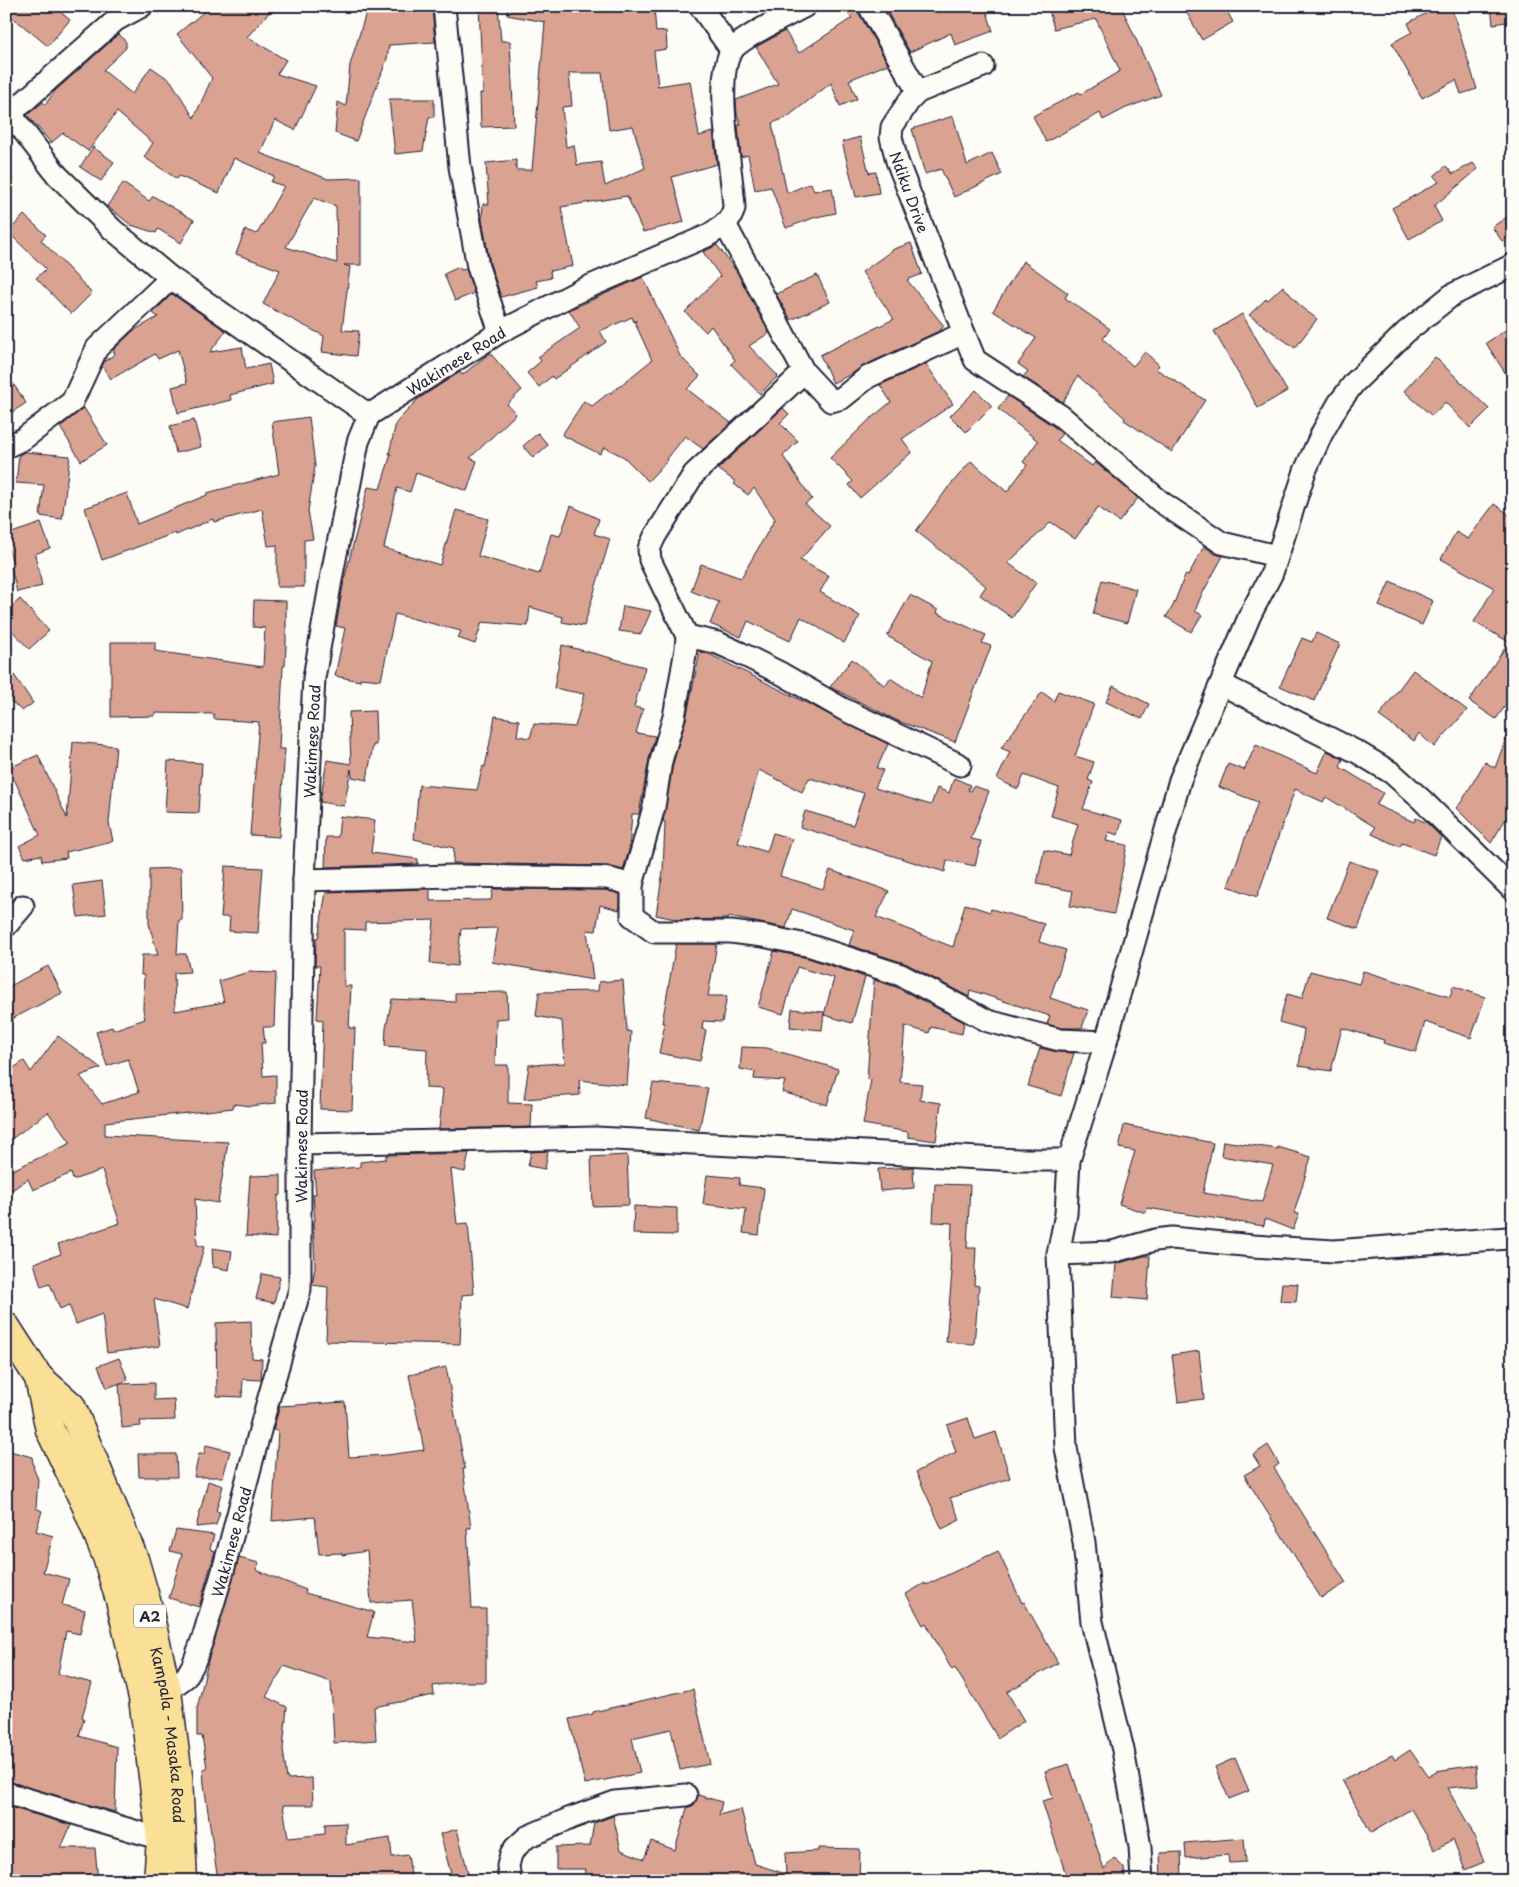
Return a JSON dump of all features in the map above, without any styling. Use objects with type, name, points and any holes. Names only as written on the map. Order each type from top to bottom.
[{"type":"main road","name":"Kampala - Masaka Road","points":[[6,1327],[39,1378],[50,1430],[86,1505],[107,1558],[120,1600],[155,1694],[178,1776],[183,1881]]},
{"type":"main road","name":"Kampala - Masaka Road","points":[[155,1694],[161,1839],[158,1881]]},
{"type":"street","points":[[142,6],[116,20],[8,111],[57,174],[112,229],[172,278],[369,415]]},
{"type":"street","points":[[444,6],[460,167],[478,266],[500,332]]},
{"type":"street","points":[[700,6],[732,51]]},
{"type":"street","points":[[806,6],[741,42],[726,61],[724,84],[734,208],[733,214],[725,224],[804,372],[831,401],[842,398],[868,377],[964,333]]},
{"type":"street","points":[[869,6],[918,92]]},
{"type":"street","name":"Ndiku Drive","points":[[983,66],[918,92],[897,118],[892,127],[891,137],[897,161],[975,360],[1061,416],[1160,502],[1222,543],[1277,556]]},
{"type":"street","name":"Wakimese Road","points":[[155,1694],[186,1677],[193,1665],[203,1638],[224,1571],[264,1415],[300,1289],[304,880],[314,678],[358,442],[369,415],[500,332],[579,291],[707,236],[725,224]]},
{"type":"street","points":[[1142,1881],[1140,1847],[1123,1750],[1092,1622],[1084,1542],[1066,1448],[1058,1254],[1066,1214],[1069,1160],[1106,1042],[1180,780],[1250,615],[1272,572],[1305,471],[1322,433],[1339,403],[1354,382],[1406,332],[1452,295],[1513,265]]},
{"type":"street","points":[[6,447],[23,439],[72,402],[97,348],[172,278]]},
{"type":"street","points":[[804,372],[694,474],[655,536],[649,549],[650,560],[687,636],[674,717],[661,761],[654,808],[632,885],[632,916],[654,932],[731,932],[763,936],[811,946],[900,975],[988,1021],[1060,1040],[1106,1042]]},
{"type":"street","points":[[687,636],[718,643],[740,653],[782,674],[843,709],[960,765]]},
{"type":"street","points":[[1220,684],[1357,752],[1392,773],[1513,890]]},
{"type":"street","points":[[304,880],[453,876],[607,878],[632,885]]},
{"type":"street","points":[[6,926],[23,906]]},
{"type":"street","points":[[300,1144],[596,1138],[1018,1160],[1069,1160]]},
{"type":"street","points":[[1058,1254],[1112,1252],[1155,1240],[1172,1238],[1334,1251],[1508,1238],[1513,1236]]},
{"type":"street","points":[[6,1793],[161,1839]]},
{"type":"street","points":[[510,1881],[509,1859],[515,1848],[527,1837],[615,1802],[686,1795]]},
{"type":"building","points":[[6,6],[53,6],[70,20],[48,46],[6,12]]},
{"type":"building","points":[[211,6],[275,6],[247,37],[286,60],[277,74],[316,86],[295,130],[275,120],[260,153],[328,179],[361,178],[361,265],[344,265],[350,267],[342,330],[359,331],[356,356],[322,352],[324,336],[263,304],[280,270],[236,254],[245,230],[257,234],[284,186],[271,182],[274,176],[234,158],[219,193],[179,176],[177,179],[144,157],[153,143],[117,112],[88,151],[63,133],[51,143],[27,115],[43,102],[45,105],[55,91],[119,34],[126,42],[126,48],[103,70],[132,94],[151,67],[171,81],[194,118],[212,78],[177,34]],"holes":[[[314,198],[336,206],[337,263],[286,247]]]},
{"type":"building","points":[[368,6],[432,6],[435,42],[389,45],[387,59],[356,141],[335,133],[338,102],[346,106],[350,65]]},
{"type":"building","points":[[479,6],[498,6],[501,41],[510,41],[514,126],[481,127],[480,93],[483,93]]},
{"type":"building","points":[[508,6],[654,6],[656,32],[666,31],[667,49],[654,51],[658,86],[690,81],[699,136],[713,132],[717,164],[672,177],[684,222],[643,232],[627,196],[561,207],[573,266],[550,271],[551,278],[536,281],[538,287],[501,297],[490,264],[482,219],[483,204],[489,204],[486,163],[516,160],[516,170],[532,170],[545,22],[507,15]],"holes":[[[569,73],[602,73],[609,130],[633,126],[645,168],[605,186],[601,162],[577,165],[574,145],[566,147],[562,107],[572,106]]]},
{"type":"building","points":[[840,6],[857,6],[858,12],[888,64],[849,80],[857,99],[840,106],[831,83],[786,118],[772,123],[787,193],[811,183],[814,191],[832,188],[836,213],[816,217],[786,228],[771,187],[755,190],[748,155],[741,157],[738,125],[741,125],[737,114],[736,100],[778,84],[756,47],[785,31],[799,53],[852,18]]},
{"type":"building","points":[[884,6],[985,6],[993,31],[955,45],[951,33],[910,52]]},
{"type":"building","points":[[1048,6],[1121,6],[1161,95],[1126,108],[1103,120],[1100,113],[1046,142],[1033,116],[1079,92],[1081,94],[1120,71],[1096,19],[1054,29]]},
{"type":"building","points":[[1183,6],[1224,6],[1233,22],[1202,40]]},
{"type":"building","points":[[1440,6],[1451,6],[1477,89],[1461,94],[1456,80],[1422,98],[1392,43],[1412,32],[1408,23]]},
{"type":"building","points":[[1491,6],[1513,6],[1513,21],[1493,24]]},
{"type":"building","points":[[389,99],[434,99],[434,117],[429,117],[423,151],[395,154]]},
{"type":"building","points":[[953,116],[967,165],[992,153],[1002,174],[954,197],[941,169],[925,174],[912,129]]},
{"type":"building","points":[[860,137],[869,173],[876,172],[879,193],[856,197],[842,142]]},
{"type":"building","points":[[93,147],[114,162],[101,181],[80,167]]},
{"type":"building","points":[[1473,163],[1478,169],[1434,206],[1442,221],[1409,239],[1392,208],[1439,182],[1434,176],[1446,166],[1453,174]]},
{"type":"building","points":[[123,183],[149,201],[153,196],[194,220],[181,243],[158,229],[156,233],[131,225],[107,206]]},
{"type":"building","points":[[1513,213],[1513,233],[1502,241],[1492,227]]},
{"type":"building","points":[[24,215],[46,235],[41,240],[92,293],[71,314],[36,278],[46,269],[8,232]]},
{"type":"building","points":[[911,243],[922,274],[907,280],[944,326],[939,331],[863,366],[833,383],[820,355],[894,319],[862,272],[894,249]]},
{"type":"building","points":[[717,245],[737,272],[769,333],[749,346],[778,376],[760,394],[731,364],[735,360],[711,326],[706,332],[685,312],[720,276],[703,252]]},
{"type":"building","points":[[1023,261],[1068,293],[1065,298],[1110,329],[1103,339],[1133,366],[1145,352],[1159,365],[1156,369],[1205,400],[1172,452],[1124,420],[1125,418],[1078,376],[1063,402],[1023,377],[1028,371],[1018,364],[1036,338],[993,311]]},
{"type":"building","points":[[459,267],[461,270],[466,269],[474,293],[455,301],[444,274]]},
{"type":"building","points":[[817,275],[830,302],[791,320],[776,294]]},
{"type":"building","points":[[643,277],[680,356],[700,376],[687,389],[731,423],[703,449],[685,436],[668,460],[648,481],[624,457],[604,447],[600,454],[562,435],[584,401],[592,406],[652,360],[635,323],[636,320],[634,322],[632,317],[600,331],[606,342],[554,379],[552,376],[539,387],[527,373],[541,361],[538,357],[580,328],[569,310]]},
{"type":"building","points":[[1283,286],[1301,307],[1317,319],[1295,348],[1249,315]]},
{"type":"building","points":[[172,294],[226,331],[210,352],[242,347],[246,369],[269,364],[273,384],[230,395],[231,400],[178,413],[172,387],[187,383],[178,350],[158,359],[155,354],[111,379],[102,366],[105,361],[115,354],[113,350],[133,331],[158,317],[153,313]]},
{"type":"building","points":[[1242,314],[1287,391],[1258,408],[1214,331]]},
{"type":"building","points":[[1513,325],[1513,385],[1486,343]]},
{"type":"building","points":[[490,353],[522,390],[507,404],[516,414],[470,458],[477,461],[467,491],[416,473],[410,492],[397,488],[384,548],[440,565],[456,510],[488,519],[478,556],[539,574],[551,534],[560,536],[571,506],[599,519],[594,534],[610,539],[584,626],[562,622],[563,617],[530,607],[528,626],[482,622],[475,644],[458,638],[461,631],[395,614],[381,680],[360,678],[360,681],[335,676],[345,628],[336,626],[344,580],[368,487],[380,489],[391,454],[389,454],[396,423],[418,399],[460,372],[462,375]]},
{"type":"building","points":[[1435,357],[1489,409],[1470,428],[1445,402],[1432,416],[1404,391]]},
{"type":"building","points":[[926,364],[953,404],[902,439],[912,452],[860,498],[849,485],[853,481],[830,458],[870,419],[891,402],[880,385]]},
{"type":"building","points":[[6,373],[26,403],[6,416]]},
{"type":"building","points":[[976,390],[992,406],[966,432],[950,416]]},
{"type":"building","points":[[1008,396],[1062,434],[1057,440],[1092,466],[1095,462],[1138,498],[1119,522],[1098,507],[1075,539],[1051,522],[1008,563],[1036,583],[1012,618],[980,595],[986,586],[916,531],[947,489],[971,461],[1007,492],[1027,465],[1023,462],[1038,441],[998,409]]},
{"type":"building","points":[[84,408],[107,445],[81,461],[60,427]]},
{"type":"building","points":[[783,408],[789,414],[780,423],[798,441],[783,456],[812,499],[805,504],[830,526],[800,560],[829,576],[820,592],[860,616],[844,643],[801,617],[790,641],[748,621],[741,637],[710,624],[719,602],[691,591],[701,564],[741,578],[775,519],[754,488],[748,495],[734,484],[736,482],[718,469]]},
{"type":"building","points":[[309,417],[315,466],[308,511],[313,539],[304,540],[304,587],[277,587],[277,545],[268,546],[262,509],[214,522],[213,519],[176,535],[175,533],[102,560],[85,508],[127,493],[137,524],[207,495],[207,493],[279,474],[272,422]]},
{"type":"building","points":[[194,420],[201,447],[176,453],[170,426]]},
{"type":"building","points":[[538,433],[548,445],[533,458],[523,446]]},
{"type":"building","points":[[25,452],[70,456],[62,519],[40,516],[44,485],[16,483],[19,455]]},
{"type":"building","points":[[1494,504],[1513,517],[1513,695],[1496,719],[1469,701],[1509,642],[1474,622],[1494,588],[1441,559],[1456,532],[1468,539]]},
{"type":"building","points":[[41,523],[50,548],[35,554],[42,586],[17,592],[11,567],[14,566],[6,542],[6,535]]},
{"type":"building","points":[[1204,546],[1215,554],[1223,556],[1201,596],[1195,611],[1202,615],[1191,632],[1166,617],[1173,606],[1185,575],[1188,576]]},
{"type":"building","points":[[1102,580],[1136,589],[1127,623],[1093,614]]},
{"type":"building","points":[[1390,581],[1433,601],[1422,625],[1379,606]]},
{"type":"building","points":[[910,595],[938,610],[937,613],[986,635],[982,643],[991,646],[955,742],[898,721],[830,687],[852,659],[885,686],[890,678],[921,698],[932,661],[887,636]]},
{"type":"building","points":[[20,599],[49,631],[29,649],[6,624],[6,612]]},
{"type":"building","points":[[254,600],[286,601],[286,646],[285,666],[283,666],[279,749],[285,749],[279,837],[250,835],[259,722],[214,719],[214,714],[155,713],[155,716],[111,717],[111,642],[155,642],[155,651],[263,667],[265,628],[253,627]]},
{"type":"building","points":[[623,606],[651,611],[641,634],[619,631]]},
{"type":"building","points":[[1316,633],[1340,644],[1314,701],[1280,686],[1302,638],[1312,642]]},
{"type":"building","points":[[562,645],[645,667],[634,707],[643,709],[636,733],[655,736],[639,814],[632,814],[629,850],[623,870],[607,866],[453,863],[454,848],[414,839],[419,785],[477,790],[483,766],[485,767],[495,716],[519,720],[517,736],[530,738],[534,724],[575,727],[584,694],[554,688]]},
{"type":"building","points":[[700,652],[709,654],[888,744],[877,768],[883,770],[875,788],[931,805],[937,788],[949,793],[954,778],[970,785],[968,790],[970,791],[973,786],[989,791],[971,839],[981,841],[975,866],[947,860],[945,872],[800,827],[805,811],[853,825],[864,793],[809,778],[802,792],[759,770],[738,843],[767,852],[773,833],[792,839],[780,876],[823,889],[830,870],[889,891],[876,917],[953,947],[965,904],[990,912],[991,909],[1044,924],[1039,942],[1066,950],[1050,998],[1088,1010],[1082,1028],[1062,1028],[1047,1024],[1050,1016],[970,990],[969,997],[907,964],[849,945],[854,930],[792,909],[786,928],[729,917],[728,919],[680,920],[656,915],[663,871],[665,822],[663,821],[673,764],[686,719]]},
{"type":"building","points":[[6,663],[33,703],[22,711],[6,697]]},
{"type":"building","points":[[1413,670],[1467,710],[1434,747],[1419,733],[1414,741],[1379,716]]},
{"type":"building","points":[[1113,686],[1149,704],[1142,719],[1106,702]]},
{"type":"building","points":[[1058,691],[1094,704],[1075,756],[1094,762],[1088,780],[1093,782],[1083,809],[1122,820],[1118,835],[1109,832],[1106,841],[1127,845],[1114,914],[1070,906],[1073,891],[1037,884],[1044,850],[1069,855],[1078,824],[1051,816],[1059,788],[1024,775],[1018,789],[997,779],[1010,752],[1001,748],[1042,692],[1054,701]]},
{"type":"building","points":[[375,711],[376,745],[373,745],[367,780],[352,777],[351,769],[344,806],[320,802],[327,760],[351,764],[349,712]]},
{"type":"building","points":[[1511,725],[1513,725],[1513,807],[1491,843],[1456,808],[1485,762],[1495,768]]},
{"type":"building","points":[[73,742],[116,746],[109,823],[113,841],[66,852],[67,858],[42,861],[41,855],[25,858],[19,846],[40,835],[9,768],[38,755],[67,818]]},
{"type":"building","points":[[1256,745],[1317,773],[1327,751],[1343,759],[1340,767],[1383,793],[1376,805],[1414,822],[1416,818],[1427,823],[1441,837],[1434,855],[1402,843],[1400,847],[1372,834],[1375,827],[1326,797],[1323,802],[1295,789],[1257,897],[1228,886],[1258,802],[1219,787],[1228,764],[1244,770]]},
{"type":"building","points":[[168,761],[202,763],[199,813],[165,812]]},
{"type":"building","points":[[340,816],[375,820],[371,853],[418,859],[418,864],[325,867],[326,837],[338,837]]},
{"type":"building","points":[[1349,861],[1379,871],[1358,929],[1327,918]]},
{"type":"building","points":[[225,866],[263,868],[258,933],[229,931],[230,917],[221,917]]},
{"type":"building","points":[[181,868],[182,920],[179,920],[177,954],[186,954],[190,972],[174,973],[175,1011],[224,1002],[219,981],[249,972],[276,973],[274,1027],[263,1027],[265,1043],[261,1043],[263,1076],[276,1075],[276,1103],[250,1106],[234,1104],[233,1108],[105,1122],[105,1135],[228,1142],[218,1203],[195,1199],[197,1245],[204,1247],[187,1309],[154,1299],[160,1346],[107,1353],[102,1314],[76,1324],[69,1305],[60,1309],[50,1284],[41,1287],[34,1263],[61,1254],[58,1244],[120,1223],[102,1170],[73,1180],[71,1173],[33,1190],[28,1179],[6,1194],[6,1173],[71,1143],[48,1112],[6,1143],[6,1073],[24,1061],[31,1072],[58,1036],[101,1068],[80,1076],[102,1104],[139,1092],[128,1059],[107,1066],[96,1032],[112,1027],[113,1030],[145,1019],[143,1009],[144,975],[141,975],[142,955],[158,955],[149,924],[149,869]]},
{"type":"building","points":[[102,881],[106,914],[78,917],[73,885]]},
{"type":"building","points":[[430,889],[430,901],[491,900],[493,889],[605,890],[620,894],[620,906],[619,910],[600,905],[596,931],[587,930],[593,980],[492,962],[498,928],[461,929],[457,966],[430,963],[434,920],[365,922],[365,930],[344,929],[344,986],[351,986],[349,1028],[355,1028],[352,1110],[320,1109],[323,1020],[317,1019],[320,966],[315,966],[316,938],[318,938],[326,892]]},
{"type":"building","points":[[676,944],[717,944],[708,996],[727,996],[722,1022],[703,1021],[702,1029],[706,1030],[700,1061],[659,1053],[665,1023],[662,1023]]},
{"type":"building","points":[[774,951],[808,958],[865,977],[852,1023],[824,1015],[834,978],[797,967],[783,1014],[758,1007]]},
{"type":"building","points":[[48,966],[62,993],[6,1022],[6,988]]},
{"type":"building","points":[[1310,971],[1359,984],[1363,971],[1450,997],[1453,986],[1485,997],[1471,1038],[1425,1022],[1416,1052],[1383,1043],[1384,1040],[1342,1028],[1331,1071],[1299,1066],[1304,1029],[1279,1022],[1287,994],[1302,998]]},
{"type":"building","points":[[623,980],[627,1031],[631,1032],[627,1085],[579,1080],[580,1095],[524,1099],[529,1065],[565,1063],[562,1021],[536,1016],[539,992],[598,991],[599,982]]},
{"type":"building","points":[[874,980],[896,987],[964,1022],[962,1034],[931,1027],[929,1033],[905,1026],[900,1082],[922,1084],[920,1100],[941,1103],[936,1141],[908,1137],[908,1132],[863,1124],[871,1080],[867,1079]]},
{"type":"building","points":[[507,992],[508,1018],[496,1019],[495,1065],[508,1065],[508,1103],[532,1104],[531,1127],[439,1129],[443,1089],[426,1088],[427,1049],[385,1046],[386,1028],[392,999],[455,1002],[455,993]]},
{"type":"building","points":[[792,1009],[824,1012],[822,1030],[790,1027]]},
{"type":"building","points":[[742,1047],[767,1048],[838,1069],[827,1105],[782,1092],[785,1081],[754,1079],[755,1072],[740,1069]]},
{"type":"building","points":[[1040,1048],[1074,1053],[1061,1096],[1028,1086]]},
{"type":"building","points":[[653,1083],[708,1088],[699,1130],[646,1118]]},
{"type":"building","points":[[1124,1125],[1213,1143],[1203,1193],[1262,1202],[1273,1165],[1221,1156],[1223,1141],[1278,1149],[1278,1147],[1311,1157],[1294,1213],[1299,1214],[1293,1230],[1265,1219],[1264,1226],[1147,1208],[1146,1213],[1119,1204],[1135,1151],[1119,1148]]},
{"type":"building","points":[[548,1151],[545,1169],[528,1166],[531,1152]]},
{"type":"building","points":[[469,1153],[465,1172],[451,1169],[457,1224],[468,1223],[474,1294],[462,1295],[460,1344],[326,1341],[328,1287],[312,1285],[315,1267],[313,1194],[316,1194],[314,1171],[360,1167],[360,1162],[386,1159],[386,1155]]},
{"type":"building","points":[[627,1155],[629,1205],[593,1206],[591,1157]]},
{"type":"building","points":[[913,1167],[914,1188],[880,1191],[878,1169]]},
{"type":"building","points":[[281,1175],[281,1195],[278,1196],[276,1238],[246,1236],[250,1176]]},
{"type":"building","points":[[707,1175],[740,1178],[739,1185],[764,1188],[759,1235],[743,1233],[746,1209],[703,1204]]},
{"type":"building","points":[[935,1184],[970,1185],[967,1248],[976,1248],[974,1285],[979,1286],[974,1344],[946,1342],[952,1272],[950,1272],[952,1223],[933,1222]]},
{"type":"building","points":[[634,1206],[677,1208],[677,1235],[633,1234]]},
{"type":"building","points":[[212,1248],[232,1251],[229,1270],[213,1267]]},
{"type":"building","points":[[1150,1256],[1147,1300],[1113,1297],[1116,1264]]},
{"type":"building","points":[[262,1274],[280,1277],[274,1303],[256,1299]]},
{"type":"building","points":[[1282,1283],[1298,1284],[1296,1302],[1280,1301]]},
{"type":"building","points":[[251,1321],[252,1358],[262,1359],[261,1380],[243,1379],[242,1397],[217,1396],[216,1323]]},
{"type":"building","points":[[1199,1351],[1204,1399],[1178,1402],[1172,1355]]},
{"type":"building","points":[[119,1358],[128,1380],[107,1388],[98,1366]]},
{"type":"building","points":[[446,1367],[465,1469],[463,1469],[471,1528],[467,1528],[472,1609],[486,1609],[486,1682],[458,1682],[433,1686],[434,1695],[374,1707],[376,1740],[334,1743],[331,1682],[284,1666],[266,1697],[287,1707],[283,1749],[287,1779],[312,1778],[313,1805],[283,1805],[288,1838],[325,1834],[325,1824],[346,1823],[346,1845],[390,1838],[392,1857],[408,1855],[412,1881],[218,1881],[204,1784],[203,1769],[207,1768],[202,1736],[197,1736],[197,1709],[209,1657],[239,1558],[259,1563],[256,1570],[306,1590],[305,1593],[374,1612],[367,1637],[417,1642],[412,1600],[371,1603],[367,1551],[342,1555],[342,1553],[319,1554],[315,1517],[272,1521],[278,1431],[273,1430],[280,1406],[345,1402],[349,1457],[387,1455],[424,1450],[409,1375]]},
{"type":"building","points":[[154,1383],[154,1400],[174,1399],[175,1420],[140,1421],[141,1426],[122,1428],[119,1384]]},
{"type":"building","points":[[968,1418],[975,1439],[996,1432],[1010,1478],[950,1498],[960,1520],[942,1529],[916,1472],[956,1452],[947,1425]]},
{"type":"building","points":[[206,1445],[230,1451],[223,1477],[194,1477],[199,1454],[204,1454]]},
{"type":"building","points":[[1268,1445],[1279,1464],[1274,1468],[1346,1583],[1321,1598],[1244,1475],[1260,1466],[1253,1455]]},
{"type":"building","points":[[6,1450],[32,1457],[38,1479],[36,1508],[42,1511],[36,1531],[53,1536],[43,1572],[69,1579],[62,1605],[85,1610],[80,1634],[66,1631],[58,1674],[92,1683],[82,1717],[84,1718],[79,1736],[117,1747],[115,1812],[6,1781]]},
{"type":"building","points":[[138,1454],[176,1454],[177,1477],[139,1477]]},
{"type":"building","points":[[208,1481],[223,1486],[216,1511],[220,1512],[216,1525],[196,1527]]},
{"type":"building","points":[[176,1530],[214,1535],[210,1549],[215,1551],[199,1607],[169,1598],[182,1554],[170,1551]]},
{"type":"building","points":[[998,1551],[1022,1603],[1024,1602],[1058,1663],[1007,1692],[1024,1721],[998,1738],[955,1668],[952,1670],[926,1623],[923,1625],[906,1594],[925,1583],[926,1585]]},
{"type":"building","points":[[693,1689],[710,1764],[680,1770],[671,1729],[632,1738],[640,1773],[585,1784],[569,1719]]},
{"type":"building","points":[[1410,1750],[1428,1776],[1436,1771],[1476,1765],[1478,1785],[1447,1788],[1470,1827],[1484,1862],[1465,1870],[1453,1839],[1435,1850],[1411,1809],[1371,1833],[1342,1780],[1392,1755],[1395,1760]]},
{"type":"building","points":[[1235,1758],[1249,1791],[1229,1799],[1215,1767]]},
{"type":"building","points":[[1069,1764],[1104,1869],[1114,1858],[1124,1868],[1125,1881],[1068,1881],[1042,1801],[1053,1798],[1045,1771]]},
{"type":"building","points":[[698,1795],[722,1802],[719,1815],[741,1809],[755,1864],[786,1874],[785,1853],[818,1851],[818,1848],[860,1849],[859,1881],[589,1881],[590,1877],[585,1876],[586,1869],[556,1869],[556,1847],[590,1846],[594,1823],[613,1816],[621,1850],[644,1859],[651,1841],[675,1850],[687,1808],[694,1805]]},
{"type":"building","points":[[6,1806],[71,1825],[61,1848],[95,1848],[98,1881],[6,1881]]},
{"type":"building","points":[[457,1829],[470,1881],[453,1881],[440,1834]]},
{"type":"building","points":[[1244,1838],[1246,1862],[1229,1863],[1228,1855],[1186,1858],[1185,1843]]},
{"type":"building","points":[[1181,1852],[1182,1881],[1161,1881],[1160,1853]]}]
